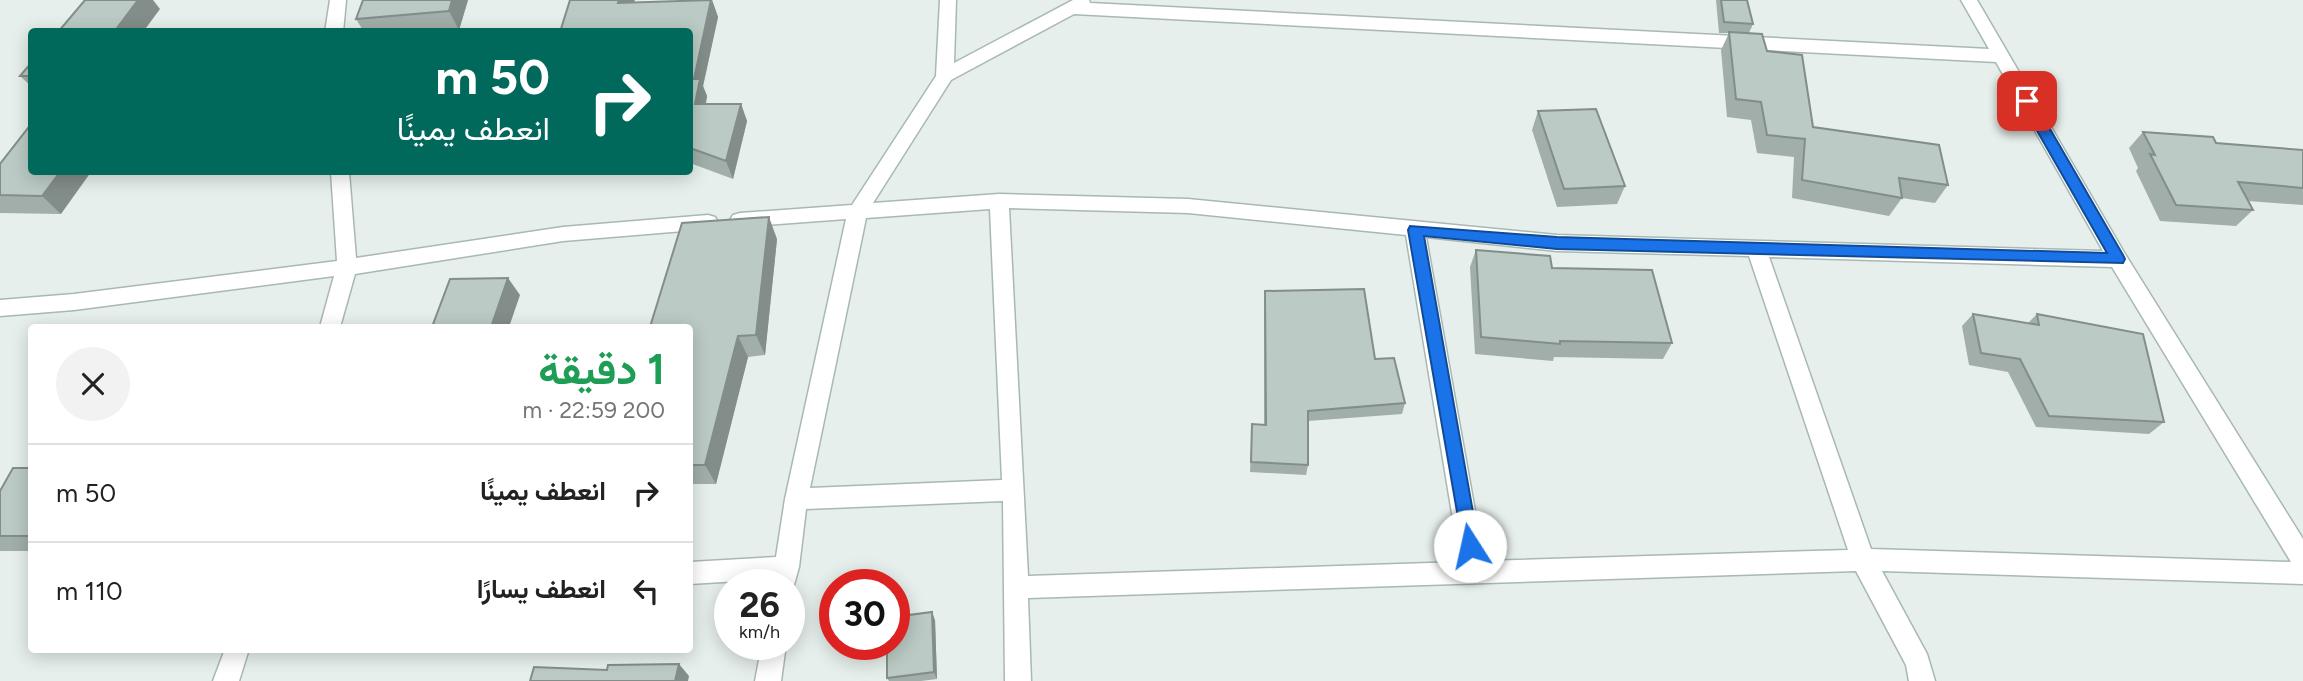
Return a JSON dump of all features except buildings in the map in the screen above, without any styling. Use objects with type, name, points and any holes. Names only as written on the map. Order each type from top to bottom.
[{"type":"street","points":[[334,28],[338,0]]},
{"type":"street","points":[[945,76],[948,0]]},
{"type":"street","points":[[1969,0],[2118,259],[2303,560]]},
{"type":"street","points":[[786,569],[796,499],[858,211],[945,76],[1078,4],[2001,56]]},
{"type":"street","points":[[331,324],[347,267],[340,175]]},
{"type":"street","points":[[0,308],[74,302],[347,267],[564,234],[999,201],[1188,206],[1557,243],[2118,259]]},
{"type":"street","points":[[999,201],[1014,490],[1018,681]]},
{"type":"street","points":[[1415,230],[1474,572]]},
{"type":"street","points":[[1756,248],[1863,560],[1918,662],[1922,681]]},
{"type":"street","points":[[796,499],[1014,490]]},
{"type":"street","points":[[1017,587],[1863,560],[2303,573]]},
{"type":"street","points":[[693,573],[714,574]]},
{"type":"street","points":[[226,681],[236,653]]},
{"type":"street","points":[[768,681],[771,660]]},
{"type":"route","points":[[1470,546],[1415,230],[1557,243],[2118,259],[2027,101]]}]
